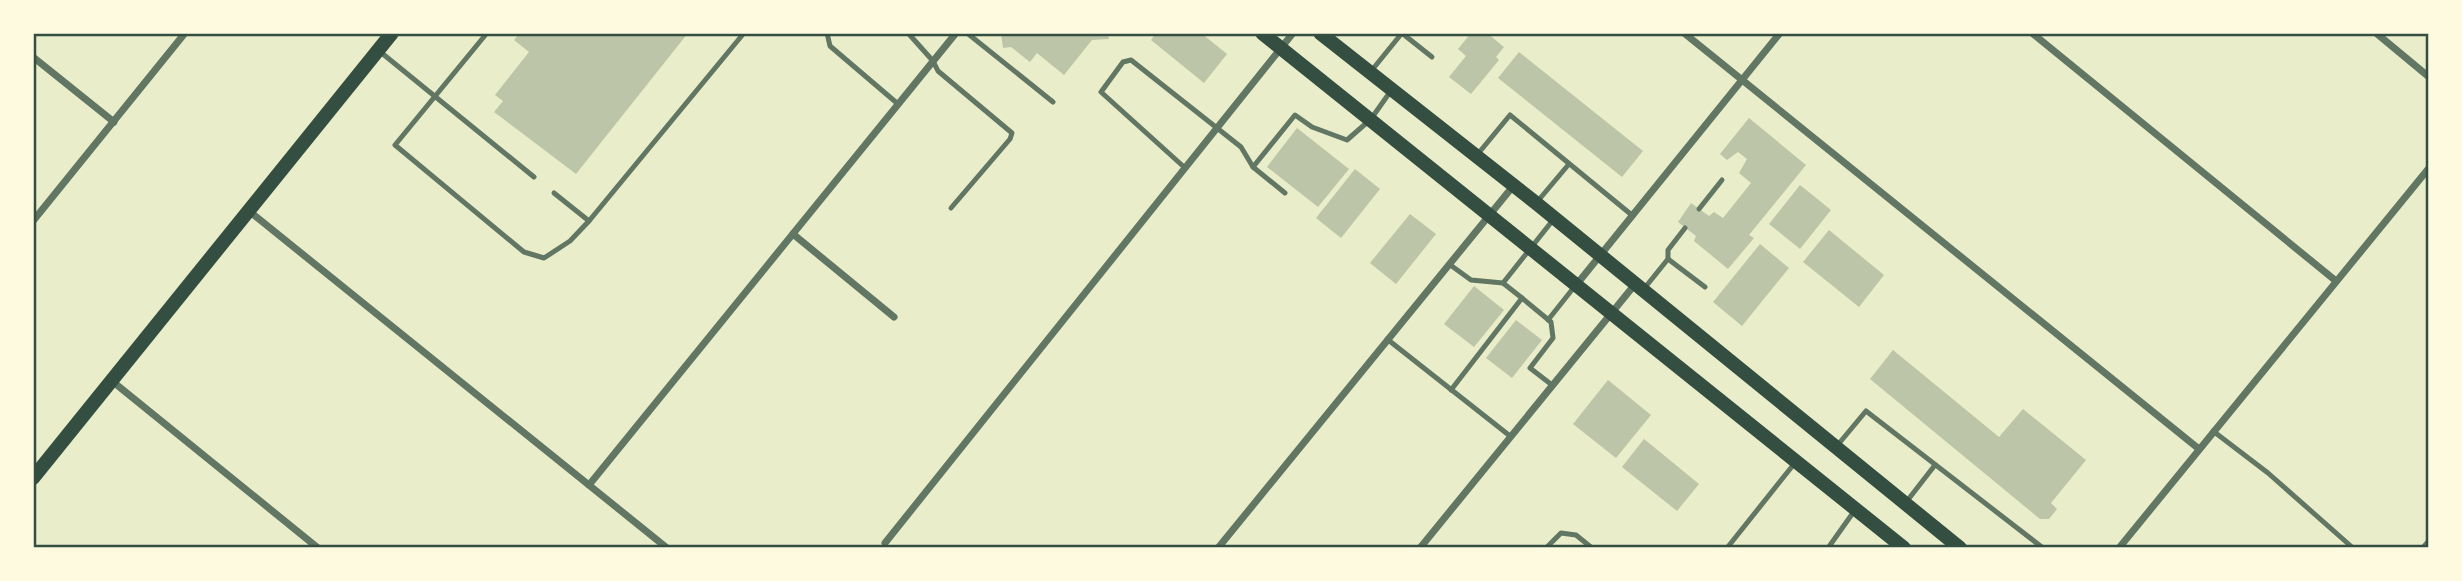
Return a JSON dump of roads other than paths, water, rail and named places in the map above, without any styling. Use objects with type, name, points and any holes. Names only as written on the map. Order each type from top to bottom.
[{"type":"main road","points":[[33,478],[392,33]]},
{"type":"main road","points":[[1262,33],[1490,213],[1904,548]]},
{"type":"main road","points":[[1320,33],[1601,255],[1959,548]]},
{"type":"street","points":[[33,221],[186,33]]},
{"type":"street","points":[[589,485],[956,33]]},
{"type":"street","points":[[885,543],[1293,33]]},
{"type":"street","points":[[1684,33],[2199,449]]},
{"type":"street","points":[[1577,284],[1780,33]]},
{"type":"street","points":[[2032,33],[2336,281]]},
{"type":"street","points":[[2376,33],[2429,77]]},
{"type":"street","points":[[33,57],[114,122]]},
{"type":"street","points":[[2119,548],[2429,167]]},
{"type":"street","points":[[1218,548],[1514,185]]},
{"type":"street","points":[[249,211],[667,548]]},
{"type":"street","points":[[793,234],[894,317]]},
{"type":"street","points":[[1420,548],[1612,312],[1639,286]]},
{"type":"street","points":[[111,381],[318,548]]},
{"type":"street","points":[[2424,548],[2429,542]]},
{"type":"lane","points":[[487,33],[395,145],[524,252],[544,258],[570,241],[589,222],[744,33]]},
{"type":"lane","points":[[827,33],[830,46],[898,104]]},
{"type":"lane","points":[[908,33],[945,78],[1012,133],[1010,139],[951,208]]},
{"type":"lane","points":[[967,33],[1053,102]]},
{"type":"lane","points":[[1370,73],[1403,34],[1432,57]]},
{"type":"lane","points":[[378,50],[534,177]]},
{"type":"lane","points":[[1184,167],[1101,92],[1123,62],[1131,60],[1217,127],[1241,147],[1253,167],[1285,193]]},
{"type":"lane","points":[[1253,167],[1296,115],[1312,127],[1347,140],[1371,119],[1392,90]]},
{"type":"lane","points":[[1477,156],[1510,115],[1633,216]]},
{"type":"lane","points":[[1536,203],[1569,164]]},
{"type":"lane","points":[[1699,209],[1722,180]]},
{"type":"lane","points":[[554,193],[589,222]]},
{"type":"lane","points":[[1503,283],[1555,218]]},
{"type":"lane","points":[[1639,286],[1668,259],[1668,250],[1685,228]]},
{"type":"lane","points":[[1668,259],[1704,287]]},
{"type":"lane","points":[[1449,264],[1471,280],[1503,283],[1548,320],[1553,338],[1530,368],[1552,385]]},
{"type":"lane","points":[[1548,320],[1577,284]]},
{"type":"lane","points":[[1451,390],[1522,298]]},
{"type":"lane","points":[[1387,339],[1510,436]]},
{"type":"lane","points":[[1836,447],[1866,411],[2043,548]]},
{"type":"lane","points":[[2213,431],[2268,473],[2353,548]]},
{"type":"lane","points":[[1727,548],[1796,461]]},
{"type":"lane","points":[[1905,503],[1936,465]]},
{"type":"lane","points":[[1828,548],[1856,509]]},
{"type":"lane","points":[[1546,548],[1561,533],[1576,535],[1592,548]]}]
